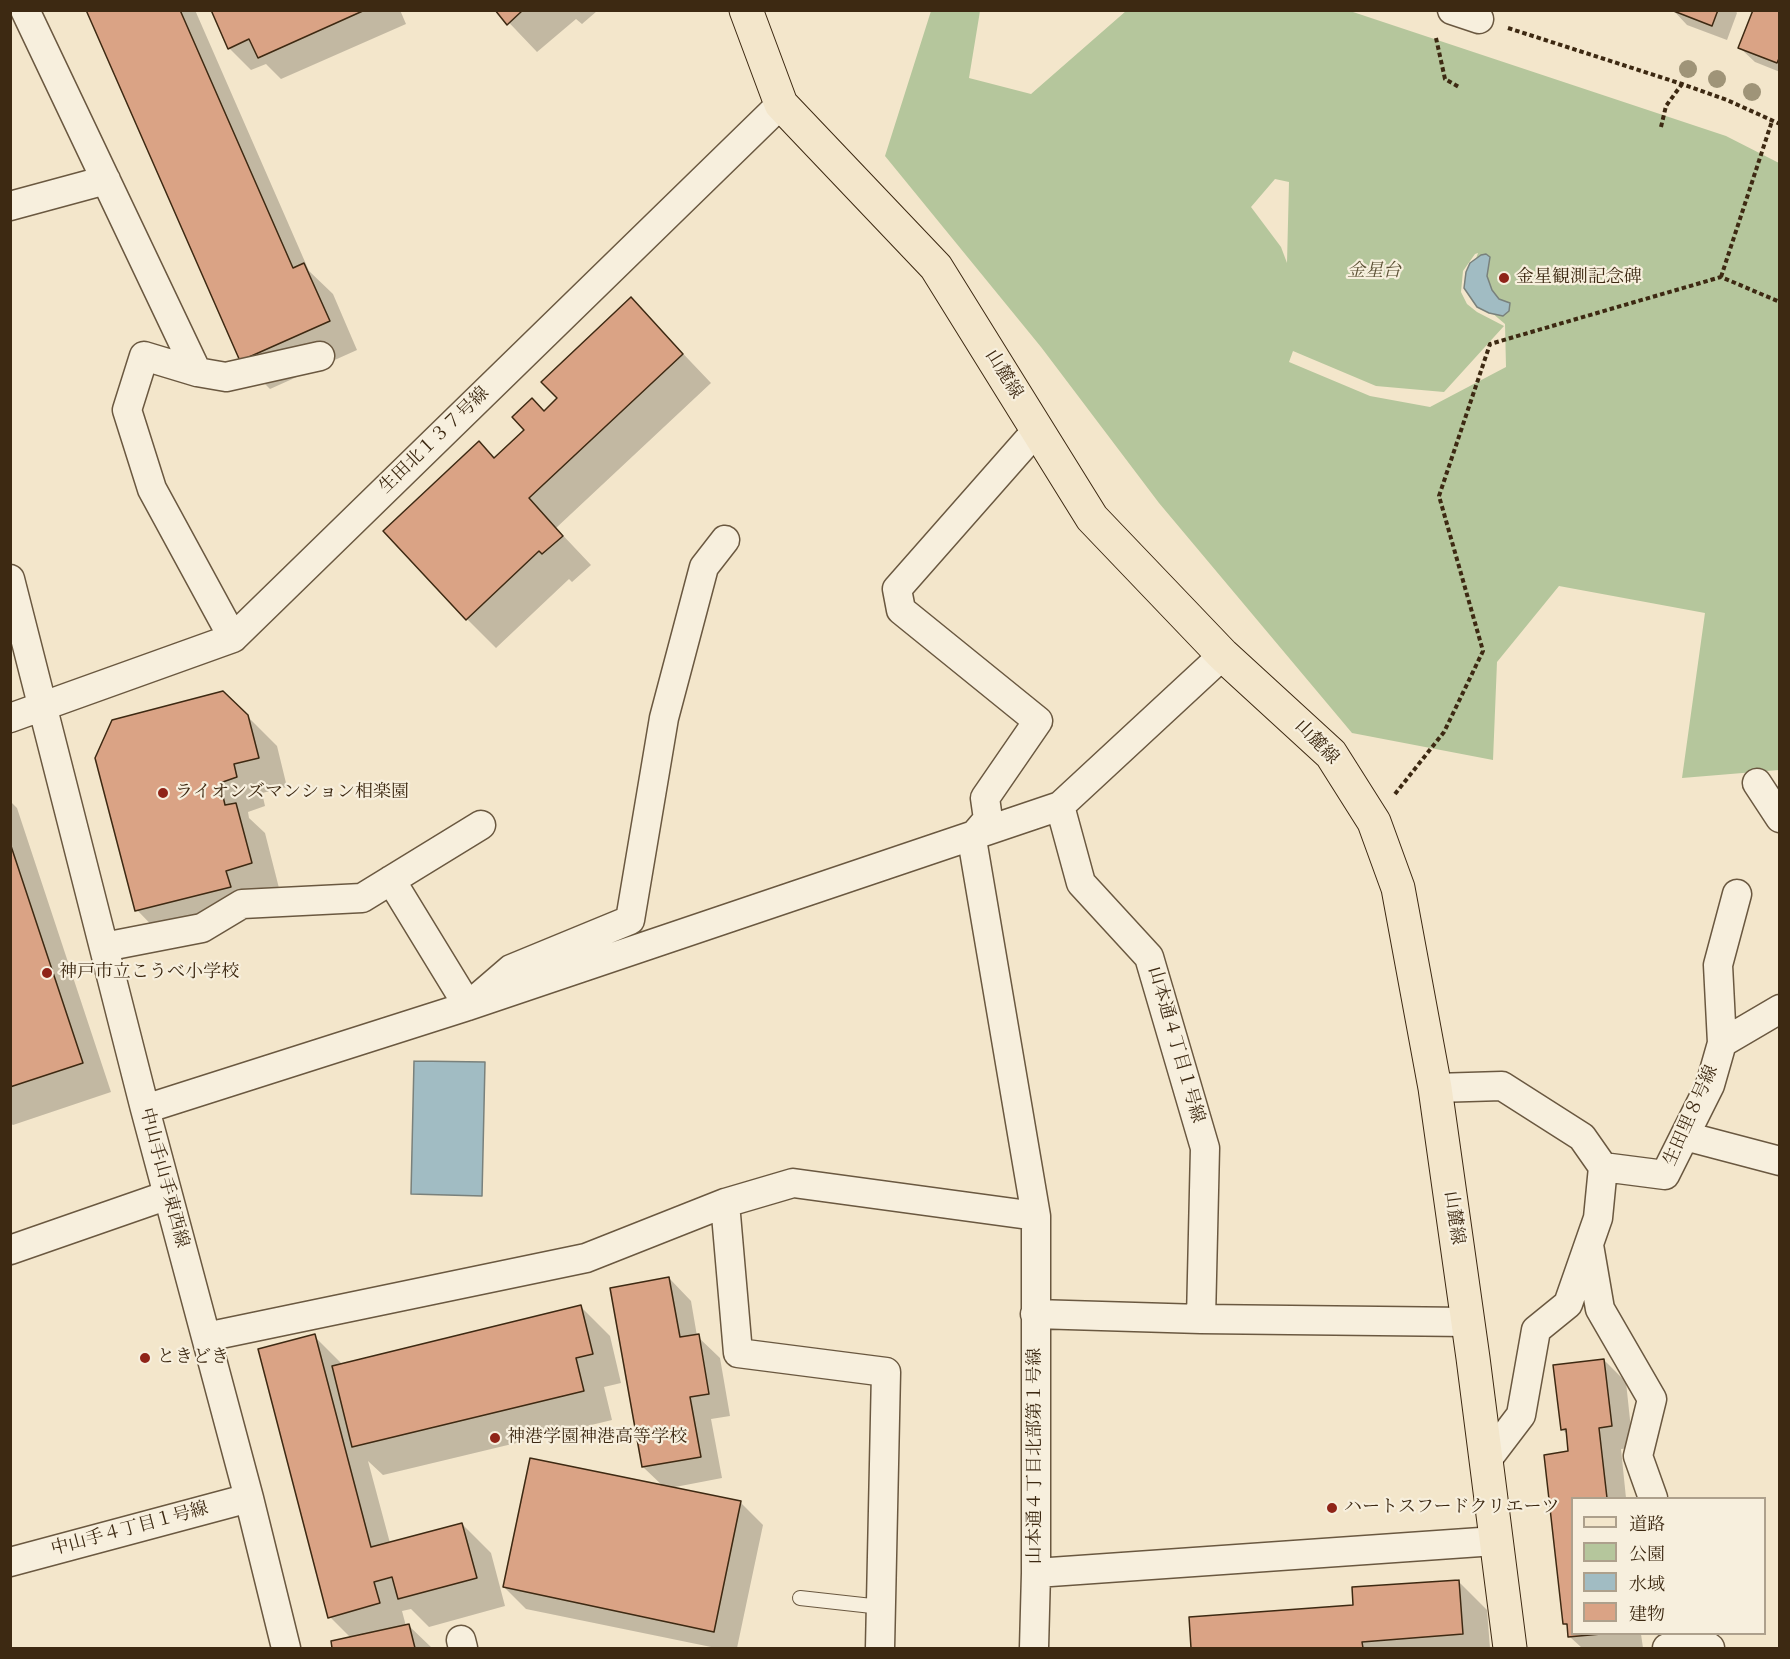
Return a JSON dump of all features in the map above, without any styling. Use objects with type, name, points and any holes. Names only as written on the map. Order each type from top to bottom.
[{"type":"main road","name":"山麓線","points":[[746,10],[781,104],[936,267],[1092,518],[1223,655],[1331,754],[1374,822],[1398,888],[1434,1089],[1468,1322],[1510,1648]]},
{"type":"street","points":[[25,10],[197,372]]},
{"type":"street","points":[[1443,21],[1479,19]]},
{"type":"street","name":"生田北１３７号線","points":[[10,718],[233,638],[781,104]]},
{"type":"street","points":[[10,206],[106,180]]},
{"type":"street","points":[[233,638],[152,489],[127,410],[144,356],[197,372],[226,377],[320,356]]},
{"type":"street","points":[[976,833],[988,819],[985,798],[1038,722],[901,610],[897,589],[1038,430]]},
{"type":"street","points":[[468,1006],[511,969],[630,920],[664,718],[704,567],[725,540]]},
{"type":"street","name":"中山手山手東西線","points":[[10,579],[286,1648]]},
{"type":"street","points":[[145,1109],[468,1006],[1060,806],[1223,655]]},
{"type":"street","points":[[1757,783],[1779,818]]},
{"type":"street","name":"山本通４丁目１号線","points":[[1060,806],[1081,883],[1149,957],[1205,1148],[1201,1319]]},
{"type":"street","points":[[104,947],[202,928],[242,904],[362,898],[481,825]]},
{"type":"street","name":"山本通４丁目北部第１号線","points":[[976,833],[973,845],[1036,1216],[1036,1573],[1496,1541]]},
{"type":"street","points":[[391,880],[468,1006]]},
{"type":"street","points":[[1722,1043],[1718,965],[1737,894]]},
{"type":"street","name":"生田里８号線","points":[[1603,1167],[1665,1175],[1710,1085],[1722,1043],[1779,1009]]},
{"type":"street","points":[[1434,1089],[1502,1086],[1582,1137],[1603,1167],[1598,1218],[1568,1304],[1536,1330],[1521,1415],[1486,1461]]},
{"type":"street","points":[[1685,1136],[1779,1161]]},
{"type":"street","points":[[206,1337],[586,1258],[724,1203],[793,1183],[1036,1216]]},
{"type":"street","points":[[10,1250],[168,1196]]},
{"type":"street","points":[[724,1203],[738,1353],[886,1372],[880,1648]]},
{"type":"street","points":[[1588,1243],[1600,1309],[1652,1399],[1638,1456],[1653,1497]]},
{"type":"street","points":[[1035,1314],[1201,1319],[1468,1322]]},
{"type":"street","name":"中山手４丁目１号線","points":[[10,1562],[249,1498]]},
{"type":"street","points":[[1034,1648],[1036,1573]]},
{"type":"street","points":[[1667,1648],[1674,1645],[1703,1643],[1710,1648]]},
{"type":"lane","points":[[800,1598],[881,1607]]},
{"type":"path","points":[[1479,19],[1682,84],[1726,100],[1779,124]]},
{"type":"path","points":[[1443,21],[1445,79],[1459,87]]},
{"type":"path","points":[[1661,127],[1666,106],[1682,84]]},
{"type":"path","points":[[1721,277],[1772,121]]},
{"type":"path","points":[[1374,822],[1444,732],[1483,651],[1439,496],[1490,344],[1721,277],[1779,302]]},
{"type":"green space","name":"金星台","points":[[1347,10],[1726,136],[1779,163],[1779,770],[1682,778],[1705,613],[1559,586],[1497,662],[1493,760],[1352,733],[1159,503],[1041,347],[885,156],[931,11],[980,11],[969,78],[1031,94],[1126,11]],"holes":[[[1275,179],[1289,182],[1287,263],[1281,247],[1251,207]],[[1478,253],[1465,290],[1505,324],[1506,367],[1430,407],[1370,396],[1289,362],[1293,351],[1376,386],[1444,392],[1504,326],[1477,312],[1467,304],[1461,292],[1463,271]]]},
{"type":"water","points":[[1486,254],[1490,257],[1487,276],[1492,290],[1499,299],[1510,303],[1509,311],[1503,316],[1477,307],[1464,288],[1470,263]]},
{"type":"water","points":[[414,1061],[485,1062],[482,1196],[411,1194]]},
{"type":"building","points":[[86,10],[180,10],[293,268],[304,263],[330,321],[240,361]]},
{"type":"building","points":[[211,10],[365,10],[258,58],[249,39],[228,49]]},
{"type":"building","points":[[495,10],[523,10],[507,25]]},
{"type":"building","points":[[1671,10],[1718,10],[1712,26]]},
{"type":"building","points":[[1753,10],[1780,10],[1780,56],[1777,63],[1738,48]]},
{"type":"building","points":[[631,297],[683,354],[529,498],[563,536],[542,554],[539,551],[466,620],[383,531],[479,441],[494,458],[524,430],[512,417],[532,398],[544,411],[557,398],[541,382]]},
{"type":"building","name":"ライオンズマンション相楽園","points":[[223,691],[248,715],[259,758],[234,764],[237,777],[220,783],[225,805],[236,803],[252,863],[226,871],[231,887],[135,911],[95,758],[112,720]]},
{"type":"building","points":[[10,843],[83,1063],[10,1087]]},
{"type":"building","points":[[669,1277],[680,1337],[699,1334],[709,1394],[690,1397],[701,1457],[642,1467],[610,1288]]},
{"type":"building","points":[[581,1305],[593,1354],[576,1358],[584,1391],[352,1447],[332,1366]]},
{"type":"building","points":[[315,1334],[371,1547],[462,1523],[477,1578],[398,1599],[392,1577],[374,1582],[380,1603],[328,1618],[258,1349]]},
{"type":"building","points":[[1604,1359],[1612,1426],[1599,1428],[1607,1497],[1571,1497],[1571,1635],[1590,1635],[1568,1637],[1567,1624],[1563,1624],[1544,1455],[1568,1451],[1566,1429],[1561,1430],[1553,1365]]},
{"type":"building","points":[[530,1458],[741,1501],[714,1632],[503,1587]]},
{"type":"building","points":[[1459,1580],[1463,1634],[1362,1642],[1363,1648],[1191,1648],[1189,1617],[1353,1605],[1352,1587]]},
{"type":"building","points":[[409,1624],[415,1648],[332,1648],[331,1641]]},
{"type":"place","name":"金星観測記念碑","points":[[1504,278]]},
{"type":"place","name":"ライオンズマンション相楽園","points":[[163,793]]},
{"type":"place","name":"神戸市立こうべ小学校","points":[[47,973]]},
{"type":"place","name":"ときどき","points":[[145,1358]]},
{"type":"place","name":"神港学園神港高等学校","points":[[495,1438]]},
{"type":"place","name":"ハートスフードクリエーツ","points":[[1332,1508]]}]
